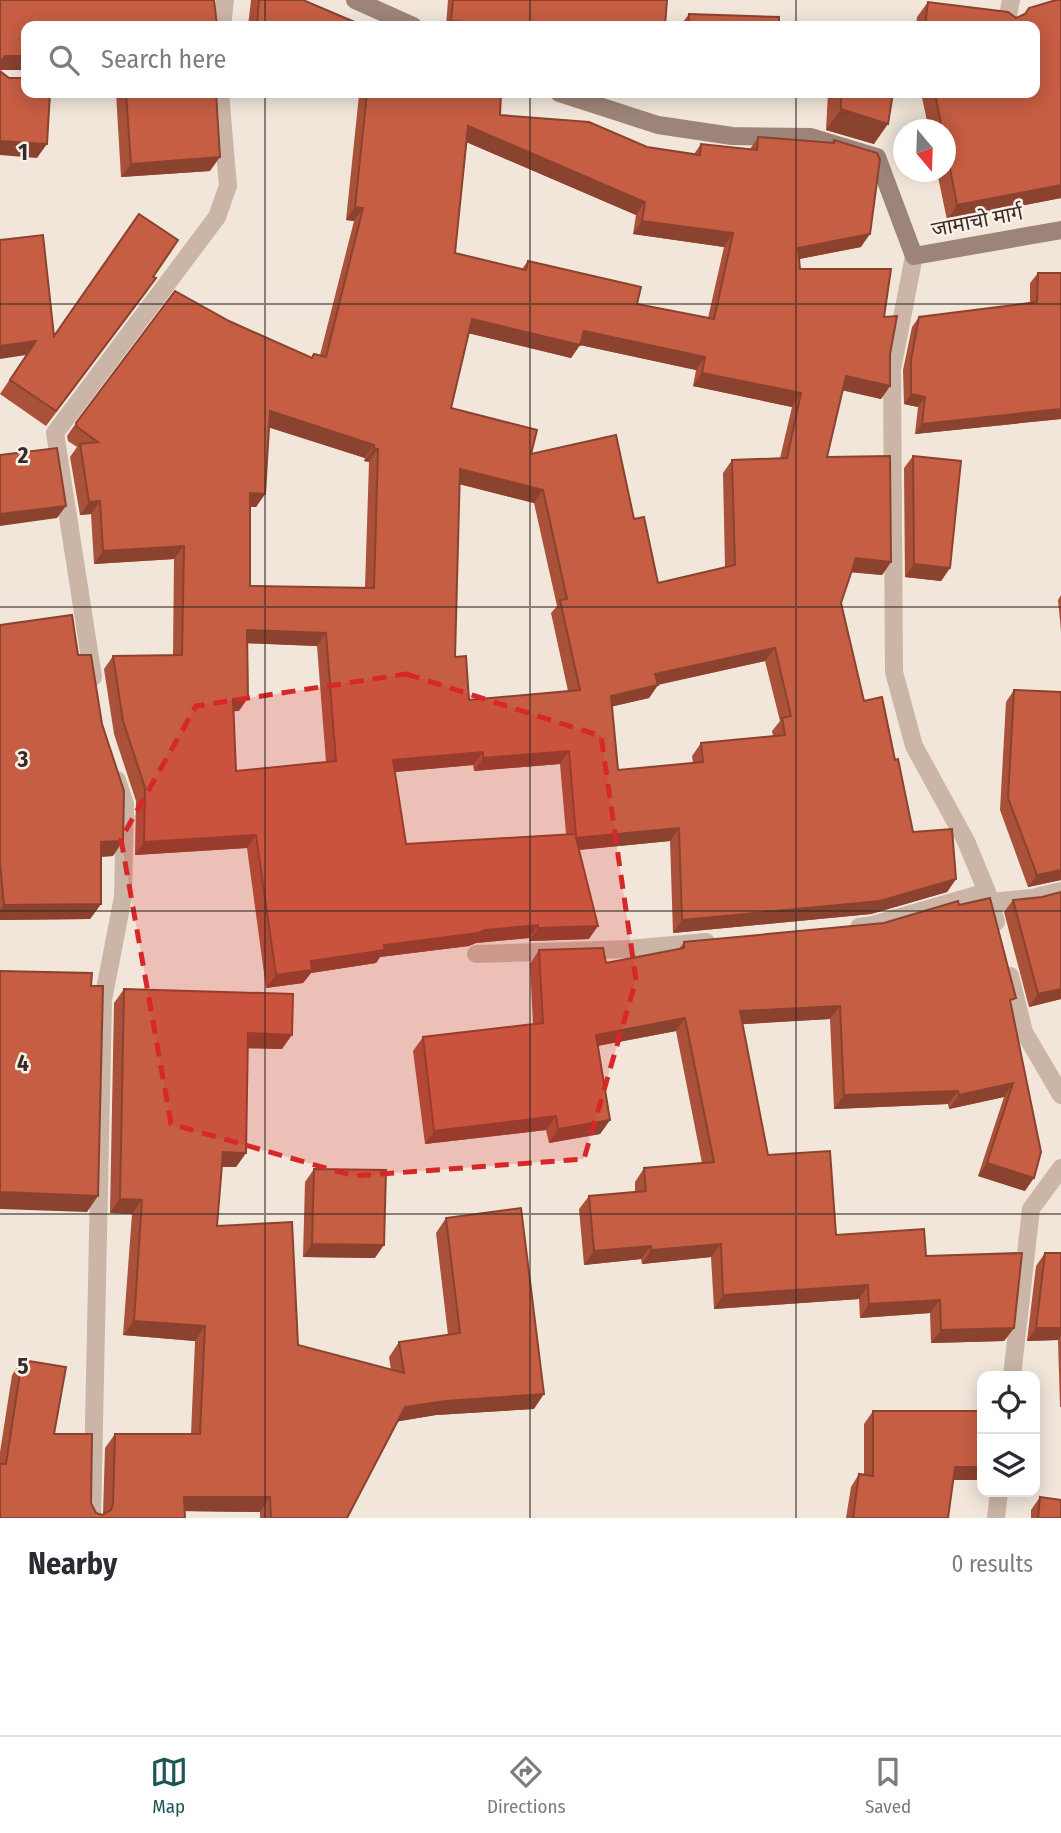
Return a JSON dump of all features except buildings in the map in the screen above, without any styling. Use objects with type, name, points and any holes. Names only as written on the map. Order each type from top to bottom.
[{"type":"street","points":[[223,21],[225,0]]},
{"type":"street","points":[[355,0],[402,21]]},
{"type":"street","points":[[1007,21],[1011,0]]},
{"type":"street","points":[[96,696],[55,433],[217,217],[228,186],[220,98]]},
{"type":"street","name":"जामाचो मार्ग","points":[[574,98],[658,125],[733,136],[811,137],[877,157],[914,256],[1061,230]]},
{"type":"street","points":[[914,256],[892,369],[894,672],[914,746],[966,841],[989,897],[1024,1032],[1061,1095]]},
{"type":"street","points":[[92,1518],[103,1000],[124,897],[125,804],[110,760]]},
{"type":"street","points":[[847,928],[873,925],[989,897],[1032,898],[1061,891]]},
{"type":"street","points":[[476,954],[629,949],[726,941]]},
{"type":"street","points":[[1013,1371],[1031,1209],[1061,1168]]},
{"type":"street","points":[[996,1518],[998,1497]]},
{"type":"highlighted area","points":[[406,674],[601,736],[636,980],[584,1159],[354,1176],[171,1124],[121,839],[196,706]]}]
